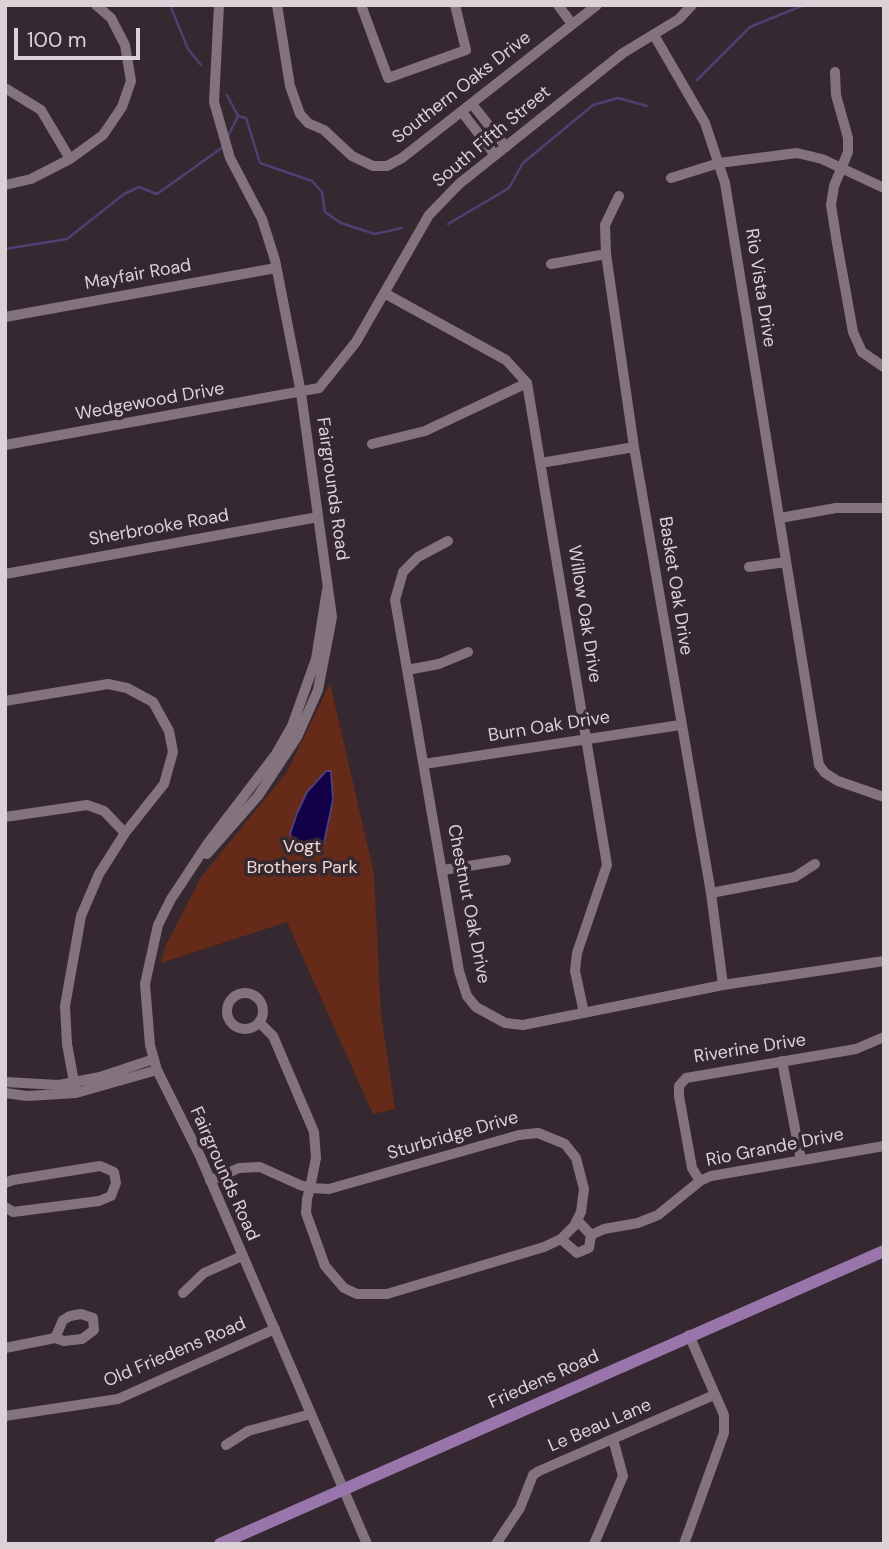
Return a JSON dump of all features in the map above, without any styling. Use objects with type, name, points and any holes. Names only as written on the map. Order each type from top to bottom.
[{"type":"main road","name":"Friedens Road","points":[[220,1544],[884,1251]]},
{"type":"street","points":[[5,185],[32,179],[70,159],[103,135],[122,107],[131,81],[125,44],[111,18],[96,5]]},
{"type":"street","name":"Fairgrounds Road","points":[[219,5],[215,77],[218,121],[235,169],[262,219],[276,268],[302,393],[332,617],[318,690],[297,737],[258,796],[193,868],[158,925],[145,984],[155,1064],[210,1181],[367,1544]]},
{"type":"street","name":"Southern Oaks Drive","points":[[277,5],[292,93],[300,114],[308,123],[324,130],[360,161],[387,166],[472,104],[597,5]]},
{"type":"street","points":[[361,5],[388,78],[466,50],[454,5]]},
{"type":"street","points":[[558,5],[572,24]]},
{"type":"street","name":"South Fifth Street","points":[[302,393],[326,383],[386,294],[429,215],[459,184],[624,53],[679,19],[692,5]]},
{"type":"street","name":"Rio Vista Drive","points":[[654,35],[705,123],[719,163],[819,765],[824,773],[838,781],[884,797]]},
{"type":"street","points":[[835,72],[836,95],[848,138],[848,152],[841,166],[831,205],[853,332],[858,346],[869,360],[884,367]]},
{"type":"street","points":[[5,88],[41,110],[70,159]]},
{"type":"street","points":[[472,104],[506,147]]},
{"type":"street","points":[[461,112],[495,156]]},
{"type":"street","points":[[671,178],[719,163],[797,153],[841,166],[884,188]]},
{"type":"street","name":"Basket Oak Drive","points":[[619,196],[605,225],[606,254],[634,447],[711,893],[723,985]]},
{"type":"street","points":[[551,264],[606,254]]},
{"type":"street","name":"Mayfair Road","points":[[5,317],[276,268]]},
{"type":"street","points":[[372,444],[425,431],[527,383],[506,360],[386,294]]},
{"type":"street","points":[[861,369],[869,360]]},
{"type":"street","name":"Willow Oak Drive","points":[[527,383],[607,864],[577,953],[575,971],[584,1013]]},
{"type":"street","name":"Wedgewood Drive","points":[[5,444],[302,393]]},
{"type":"street","points":[[541,463],[634,447]]},
{"type":"street","points":[[780,518],[836,508],[884,508]]},
{"type":"street","name":"Sherbrooke Road","points":[[5,574],[318,517]]},
{"type":"street","name":"Chestnut Oak Drive","points":[[448,541],[418,557],[403,572],[395,600],[461,983],[476,1007],[505,1023],[523,1025],[723,985],[884,961]]},
{"type":"street","points":[[749,567],[786,562]]},
{"type":"street","points":[[407,670],[439,664],[468,652]]},
{"type":"street","points":[[5,701],[108,684],[143,694],[153,702],[169,731],[173,752],[164,784],[125,833],[99,874],[81,916],[70,965],[65,1018],[75,1088]]},
{"type":"street","name":"Burn Oak Drive","points":[[424,764],[680,724]]},
{"type":"street","points":[[5,817],[87,805],[104,811],[125,833]]},
{"type":"street","points":[[443,870],[506,860]]},
{"type":"street","points":[[711,893],[794,877],[815,864]]},
{"type":"street","points":[[258,1022],[273,1036],[314,1132],[316,1157],[310,1188]]},
{"type":"street","name":"Riverine Drive","points":[[699,1181],[692,1168],[679,1096],[682,1082],[694,1074],[856,1049],[884,1037]]},
{"type":"street","points":[[782,1061],[801,1160]]},
{"type":"street","points":[[5,1093],[27,1096],[75,1088],[155,1064]]},
{"type":"street","points":[[5,1082],[75,1088]]},
{"type":"street","name":"Sturbridge Drive","points":[[210,1181],[239,1168],[260,1167],[310,1188],[339,1187],[519,1135],[538,1133],[557,1138],[576,1158],[584,1189],[577,1220],[561,1239],[544,1247],[387,1294],[357,1294],[338,1283],[325,1266],[306,1213],[310,1188]]},
{"type":"street","name":"Rio Grande Drive","points":[[598,1231],[638,1223],[658,1215],[699,1181],[711,1176],[884,1146]]},
{"type":"street","points":[[5,1184],[13,1180],[100,1166],[114,1172],[116,1183],[111,1196],[99,1201],[13,1212],[5,1207]]},
{"type":"street","points":[[561,1239],[577,1253],[589,1248],[598,1231],[577,1220]]},
{"type":"street","points":[[183,1293],[204,1273],[242,1256]]},
{"type":"street","name":"Old Friedens Road","points":[[5,1416],[118,1399],[275,1329]]},
{"type":"street","points":[[684,1544],[724,1433],[724,1415],[690,1335]]},
{"type":"street","points":[[5,1348],[55,1338]]},
{"type":"street","name":"Le Beau Lane","points":[[496,1544],[520,1508],[533,1475],[714,1395]]},
{"type":"street","points":[[226,1445],[248,1431],[311,1414]]},
{"type":"street","points":[[594,1544],[623,1476],[613,1439]]},
{"type":"green space","name":"Vogt Brothers Park","points":[[330,683],[374,874],[381,1014],[395,1109],[373,1114],[287,922],[161,963],[165,947],[201,877],[287,772]]},
{"type":"shaded area","points":[[326,771],[331,771],[333,800],[324,843],[316,849],[300,851],[290,834],[307,792]]},
{"type":"waterway","points":[[170,5],[188,49],[201,65]]},
{"type":"waterway","points":[[697,80],[750,27],[804,5]]},
{"type":"waterway","points":[[227,95],[238,116]]},
{"type":"waterway","points":[[448,224],[509,188],[523,163],[593,105],[618,98],[647,106]]},
{"type":"waterway","points":[[227,138],[238,116],[246,118],[260,163],[312,181],[322,192],[325,212],[341,223],[375,234],[402,228]]},
{"type":"waterway","points":[[5,249],[67,239],[124,194],[139,187],[157,194],[223,147]]}]
